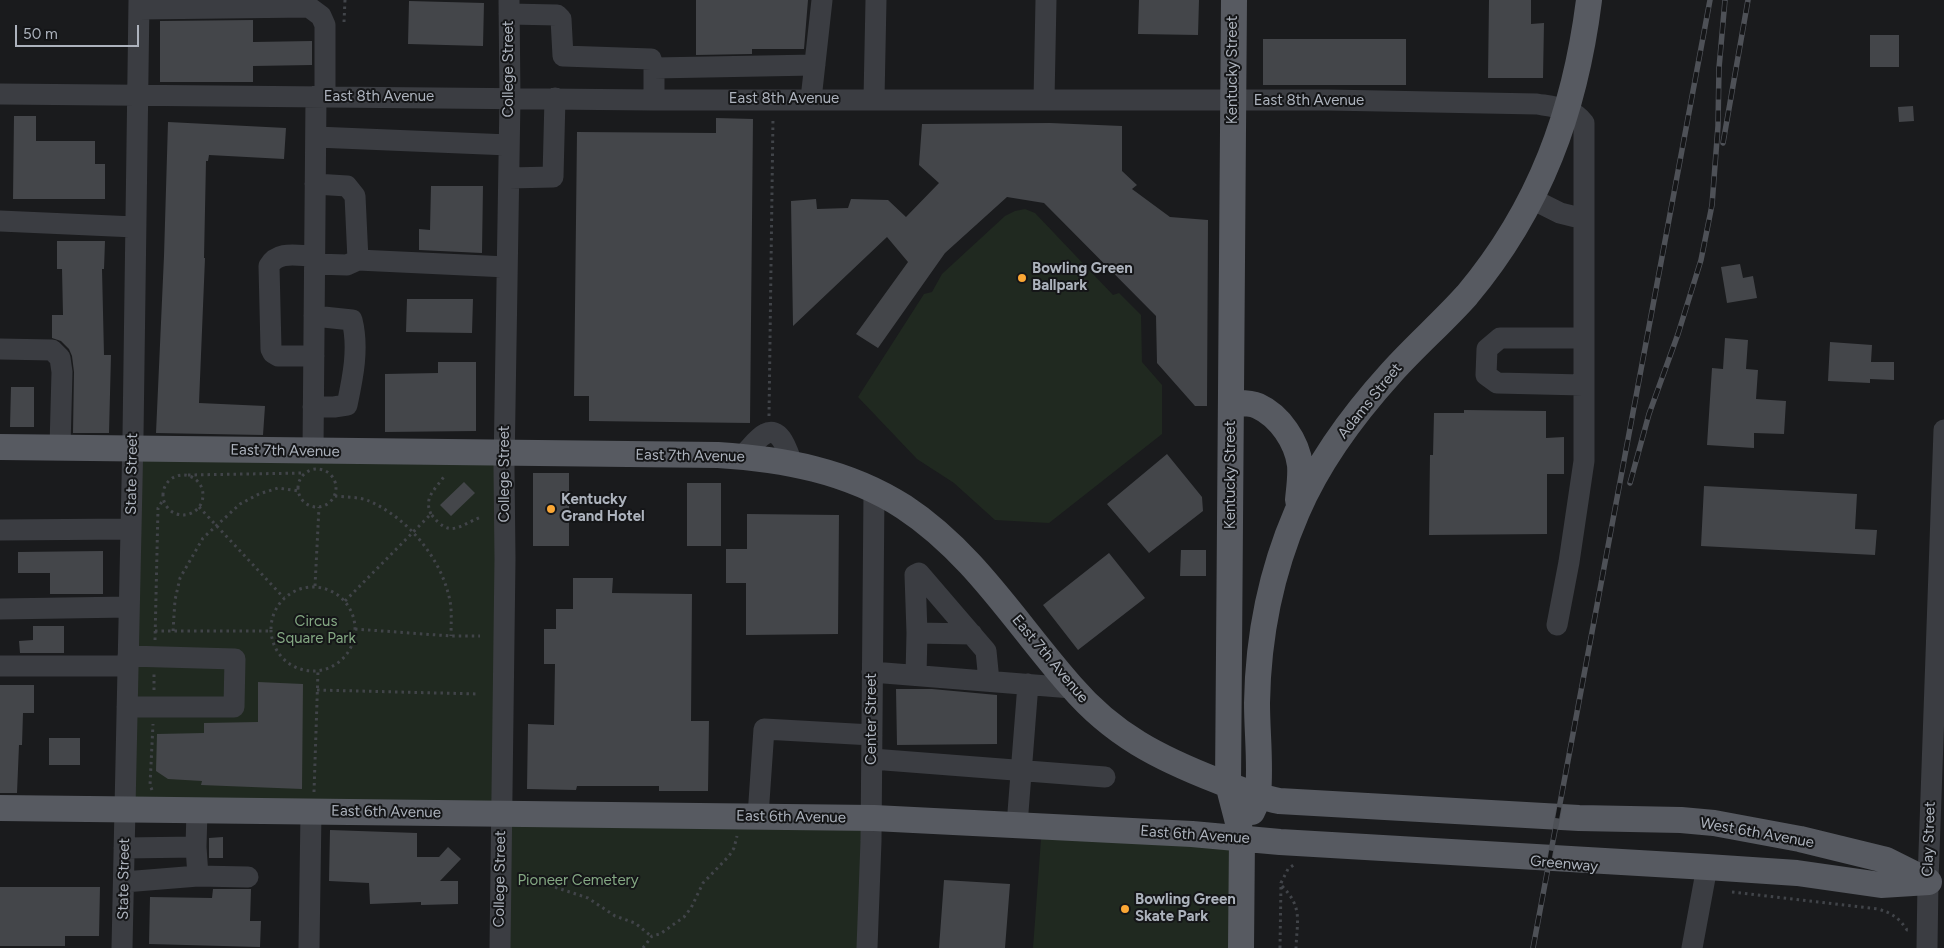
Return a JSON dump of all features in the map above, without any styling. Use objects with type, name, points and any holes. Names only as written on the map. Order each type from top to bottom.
[{"type":"main road","name":"Kentucky Street","points":[[1234,0],[1228,784],[1242,838],[1240,948]]},
{"type":"main road","name":"Adams Street","points":[[1242,838],[1258,797],[1257,702],[1262,636],[1271,588],[1297,511],[1321,466],[1354,415],[1391,373],[1465,297],[1490,267],[1532,198],[1543,176],[1567,110],[1580,62],[1589,0]]},
{"type":"main road","points":[[1231,403],[1246,403],[1265,410],[1275,418],[1290,436],[1300,466],[1297,511]]},
{"type":"main road","name":"East 7th Avenue","points":[[0,447],[132,449],[309,462],[504,452],[741,456],[792,463],[824,471],[874,491],[904,507],[944,538],[973,567],[1072,688],[1101,718],[1131,740],[1165,758],[1258,797]]},
{"type":"main road","name":"West 6th Avenue","points":[[1258,797],[1279,801],[1579,818],[1681,820],[1714,823],[1800,839],[1886,860],[1936,883]]},
{"type":"main road","name":"East 6th Avenue","points":[[0,808],[197,810],[313,803],[501,813],[871,818],[1580,859],[1705,878]]},
{"type":"main road","points":[[1705,878],[1798,873],[1881,885],[1936,883]]},
{"type":"street","points":[[811,99],[822,0]]},
{"type":"street","points":[[874,99],[876,0]]},
{"type":"street","points":[[1044,100],[1046,0]]},
{"type":"street","points":[[139,4],[309,7],[321,16],[325,25],[321,96],[316,137],[313,407],[309,462]]},
{"type":"street","name":"State Street","points":[[122,948],[139,4]]},
{"type":"street","points":[[509,7],[557,14],[561,19],[563,56],[651,59],[654,68],[654,100]]},
{"type":"street","name":"College Street","points":[[500,948],[505,559],[504,452],[510,98],[509,7]]},
{"type":"street","points":[[654,68],[815,65]]},
{"type":"street","name":"East 8th Avenue","points":[[0,94],[654,100],[1233,100],[1537,104],[1567,110]]},
{"type":"street","points":[[509,178],[553,177],[555,98]]},
{"type":"street","points":[[1556,625],[1569,562],[1584,461],[1584,124],[1580,118],[1567,110]]},
{"type":"street","points":[[316,137],[509,145]]},
{"type":"street","points":[[315,184],[347,186],[355,196],[358,260]]},
{"type":"street","points":[[1532,198],[1560,213],[1584,219]]},
{"type":"street","points":[[0,221],[135,227]]},
{"type":"street","points":[[314,356],[278,356],[271,349],[269,266],[278,256],[347,265],[358,260],[507,267]]},
{"type":"street","points":[[313,407],[347,405],[355,370],[355,331],[352,320],[314,316]]},
{"type":"street","points":[[1583,338],[1500,338],[1487,349],[1486,375],[1497,383],[1584,385]]},
{"type":"street","points":[[0,349],[52,350],[60,358],[60,447]]},
{"type":"street","name":"Clay Street","points":[[1927,948],[1936,883],[1944,430]]},
{"type":"street","name":"Center Street","points":[[867,948],[872,759],[874,491]]},
{"type":"street","points":[[0,530],[131,529]]},
{"type":"street","points":[[916,675],[915,575],[919,573],[986,651],[989,681]]},
{"type":"street","points":[[0,609],[129,607]]},
{"type":"street","points":[[917,633],[972,634]]},
{"type":"street","points":[[0,666],[235,659],[234,707],[127,707]]},
{"type":"street","points":[[872,672],[1072,688]]},
{"type":"street","points":[[1017,825],[1028,684]]},
{"type":"street","points":[[758,816],[764,729],[872,735]]},
{"type":"street","points":[[872,759],[1105,778]]},
{"type":"street","points":[[309,948],[313,803]]},
{"type":"street","points":[[197,810],[196,847],[198,876]]},
{"type":"street","points":[[124,848],[196,847]]},
{"type":"street","points":[[124,882],[198,876],[248,877]]},
{"type":"street","points":[[1692,948],[1705,878]]},
{"type":"path","points":[[769,421],[773,114]]},
{"type":"path","points":[[187,475],[309,462],[317,469],[329,473],[336,484],[335,496],[328,504],[319,507],[313,507],[303,501],[298,490],[301,478],[309,462]]},
{"type":"path","points":[[180,474],[187,475],[193,477],[202,488],[202,501],[199,507],[188,515],[182,516],[169,511],[162,500],[162,493],[168,480],[180,474]]},
{"type":"path","points":[[445,475],[429,495],[428,508],[431,514],[444,528],[455,530],[481,517]]},
{"type":"path","points":[[173,631],[175,600],[180,578],[203,538],[240,504],[258,494],[278,488],[298,490]]},
{"type":"path","points":[[335,496],[368,500],[391,514],[413,532],[431,555],[442,578],[450,600],[451,636]]},
{"type":"path","points":[[199,507],[284,598]]},
{"type":"path","points":[[315,587],[319,507]]},
{"type":"path","points":[[345,601],[431,514]]},
{"type":"path","points":[[315,587],[331,591],[345,601],[350,609],[355,629],[353,641],[348,652],[340,661],[329,668],[318,671],[304,670],[291,665],[281,656],[274,644],[271,631],[272,618],[284,598],[304,588],[315,587]]},
{"type":"path","points":[[355,629],[451,636],[480,636]]},
{"type":"path","points":[[155,631],[271,631]]},
{"type":"path","points":[[313,803],[318,671]]},
{"type":"path","points":[[316,690],[479,694]]},
{"type":"path","points":[[643,948],[652,936],[660,934],[684,917],[691,908],[703,883],[732,852],[737,839],[737,833]]},
{"type":"path","points":[[1280,948],[1281,885],[1288,869],[1299,863]]},
{"type":"path","points":[[517,875],[588,898],[615,916],[634,923],[652,936]]},
{"type":"path","points":[[1705,878],[1878,909],[1892,913],[1907,930],[1912,930]]},
{"type":"path","points":[[1281,885],[1295,902],[1297,910],[1296,948]]},
{"type":"green space","points":[[1025,209],[1035,213],[1113,295],[1119,293],[1141,315],[1142,362],[1162,385],[1162,434],[1049,523],[995,520],[954,483],[917,459],[858,397],[924,294],[932,292],[942,274],[1005,216]]},
{"type":"green space","name":"Circus Square Park","points":[[132,449],[504,452],[501,813],[125,809]]},
{"type":"green space","name":"Pioneer Cemetery","points":[[501,813],[874,818],[868,948],[499,948]]},
{"type":"green space","points":[[1042,826],[1242,838],[1239,948],[1033,948]]},
{"type":"building","points":[[696,0],[808,0],[804,49],[752,49],[752,54],[696,55]]},
{"type":"building","points":[[1139,0],[1199,0],[1198,35],[1138,34]]},
{"type":"building","points":[[1489,0],[1531,0],[1531,24],[1544,23],[1543,78],[1488,78]]},
{"type":"building","points":[[409,1],[484,3],[483,46],[408,44]]},
{"type":"building","points":[[253,20],[253,42],[312,41],[312,65],[253,66],[253,82],[160,82],[160,21]]},
{"type":"building","points":[[1870,35],[1899,35],[1899,67],[1870,67]]},
{"type":"building","points":[[1263,39],[1406,39],[1406,85],[1263,85]]},
{"type":"building","points":[[1913,106],[1914,121],[1899,122],[1898,107]]},
{"type":"building","points":[[14,116],[36,116],[36,141],[95,141],[95,164],[105,164],[105,199],[13,199]]},
{"type":"building","points":[[716,118],[753,119],[750,423],[589,421],[589,396],[574,396],[577,132],[716,133]]},
{"type":"building","points":[[168,122],[286,128],[284,159],[209,155],[208,161],[206,161],[205,258],[199,403],[265,406],[263,435],[156,433]]},
{"type":"building","points":[[1050,123],[1122,126],[1122,171],[1137,185],[1132,189],[1170,217],[1208,220],[1207,406],[1195,406],[1157,363],[1156,316],[1044,203],[1007,197],[945,253],[878,348],[856,334],[908,262],[887,237],[793,326],[791,201],[816,199],[817,209],[848,208],[851,199],[888,200],[906,217],[939,183],[919,165],[922,124]]},
{"type":"building","points":[[431,186],[483,186],[482,253],[419,250],[419,229],[430,230]]},
{"type":"building","points":[[57,241],[105,241],[104,269],[102,269],[104,355],[111,355],[109,433],[73,433],[74,372],[72,356],[69,349],[61,341],[52,338],[52,315],[63,315],[62,269],[57,269]]},
{"type":"building","points":[[1740,264],[1743,278],[1753,276],[1757,298],[1727,303],[1721,267]]},
{"type":"building","points":[[407,299],[473,299],[472,333],[406,332]]},
{"type":"building","points":[[1725,338],[1748,340],[1746,369],[1758,370],[1756,399],[1786,401],[1784,434],[1754,433],[1754,448],[1707,445],[1712,368],[1723,369]]},
{"type":"building","points":[[1830,342],[1872,345],[1871,362],[1894,362],[1894,380],[1870,379],[1870,383],[1828,381]]},
{"type":"building","points":[[438,362],[476,362],[476,431],[385,432],[385,374],[438,373]]},
{"type":"building","points":[[11,387],[34,387],[34,427],[10,427]]},
{"type":"building","points":[[1464,410],[1546,411],[1546,438],[1564,437],[1564,474],[1547,474],[1547,534],[1429,535],[1430,455],[1433,455],[1434,413],[1464,413]]},
{"type":"building","points":[[1167,454],[1202,497],[1203,511],[1149,553],[1107,504]]},
{"type":"building","name":"Kentucky Grand Hotel","points":[[533,473],[569,473],[569,546],[533,546]]},
{"type":"building","points":[[464,482],[475,493],[451,516],[440,505]]},
{"type":"building","points":[[687,483],[721,483],[721,546],[687,546]]},
{"type":"building","points":[[1704,486],[1857,494],[1855,529],[1877,530],[1875,555],[1701,546]]},
{"type":"building","points":[[747,514],[839,515],[838,634],[746,635],[746,583],[726,583],[726,549],[747,549]]},
{"type":"building","points":[[1181,550],[1206,550],[1206,576],[1180,576]]},
{"type":"building","points":[[103,551],[103,594],[50,594],[50,573],[18,573],[18,552]]},
{"type":"building","points":[[1109,553],[1145,598],[1078,650],[1043,605]]},
{"type":"building","points":[[573,578],[613,578],[612,593],[692,594],[691,721],[709,721],[708,791],[659,791],[659,786],[577,786],[576,790],[527,789],[528,724],[554,725],[555,664],[544,664],[544,629],[556,629],[556,609],[573,609]]},
{"type":"building","points":[[33,626],[64,626],[64,653],[20,653],[19,641],[33,640]]},
{"type":"building","points":[[258,682],[303,684],[302,789],[201,785],[202,781],[168,779],[156,771],[157,734],[204,733],[204,723],[258,722]]},
{"type":"building","points":[[0,685],[34,685],[34,713],[23,713],[22,745],[19,745],[17,793],[0,793]]},
{"type":"building","points":[[896,689],[932,689],[997,695],[997,744],[897,745]]},
{"type":"building","points":[[49,738],[80,738],[80,765],[49,765]]},
{"type":"building","points":[[330,830],[417,833],[417,857],[439,857],[448,847],[461,859],[440,881],[458,881],[458,904],[421,905],[421,902],[370,904],[369,883],[329,881]]},
{"type":"building","points":[[223,837],[223,858],[209,858],[209,838]]},
{"type":"building","points":[[944,880],[1010,884],[1005,948],[939,948]]},
{"type":"building","points":[[0,887],[100,887],[99,936],[65,936],[65,946],[0,946]]},
{"type":"building","points":[[213,889],[251,889],[250,921],[261,921],[260,947],[149,944],[150,897],[212,898]]},
{"type":"railway","points":[[1533,948],[1710,0]]},
{"type":"railway","points":[[1630,483],[1649,414],[1678,334],[1701,260],[1712,205],[1718,126],[1719,68],[1725,0]]},
{"type":"railway","points":[[1723,143],[1748,0]]},
{"type":"place","name":"Bowling Green Ballpark","points":[[1022,278]]},
{"type":"place","name":"Kentucky Grand Hotel","points":[[551,509]]},
{"type":"place","name":"Bowling Green Skate Park","points":[[1125,909]]}]
